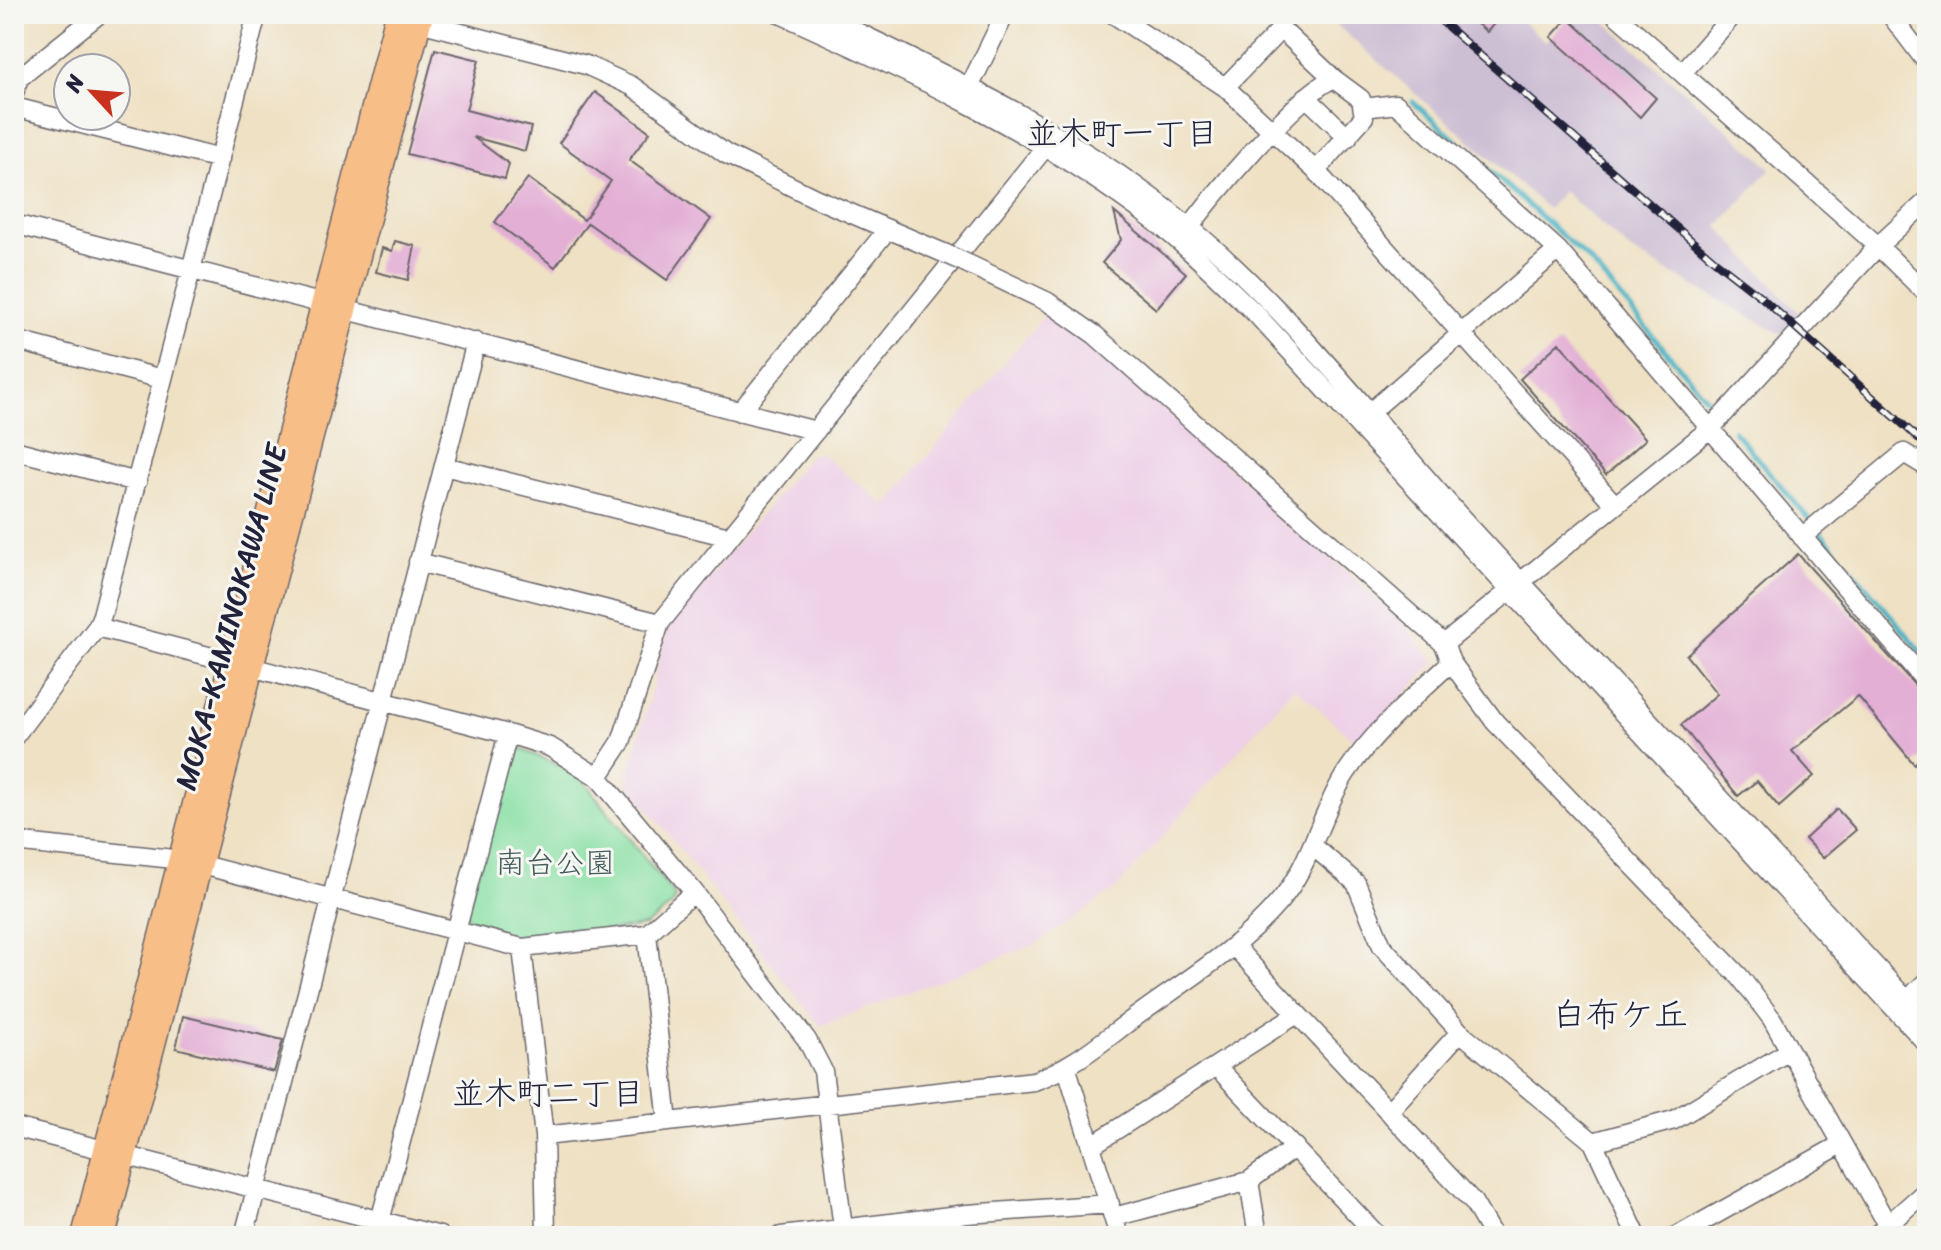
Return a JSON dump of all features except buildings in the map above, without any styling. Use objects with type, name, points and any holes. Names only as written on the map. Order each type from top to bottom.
[{"type":"main road","name":"MOKA-KAMINOKAWA LINE","points":[[84,1236],[115,1153],[335,306],[404,16]]},
{"type":"main road","name":"MOKA-KAMINOKAWA LINE","points":[[103,1236],[115,1153]]},
{"type":"street","points":[[14,93],[19,78],[99,14]]},
{"type":"street","points":[[14,737],[97,627],[257,14]]},
{"type":"street","points":[[780,14],[805,19],[967,94]]},
{"type":"street","points":[[820,14],[1051,140],[1107,186],[1185,234],[1270,304],[1515,587],[1927,1044]]},
{"type":"street","points":[[967,94],[1005,14]]},
{"type":"street","points":[[1113,14],[1225,87],[1271,133],[1316,171],[1615,505]]},
{"type":"street","points":[[1615,14],[1878,246],[1927,294]]},
{"type":"street","points":[[1682,73],[1734,14]]},
{"type":"street","points":[[1890,14],[1927,63]]},
{"type":"street","points":[[404,16],[586,65],[632,86],[726,154],[1048,302],[1095,335],[1444,644],[1451,662],[1495,722],[1740,977],[1772,1019],[1888,1234]]},
{"type":"street","points":[[1225,87],[1281,22],[1334,79],[1355,92],[1364,108],[1364,117],[1316,171]]},
{"type":"street","points":[[1185,234],[1271,133],[1306,97],[1326,81],[1334,79]]},
{"type":"street","points":[[1306,97],[1348,137]]},
{"type":"street","points":[[1364,108],[1396,104],[1558,250],[1712,427],[1810,530],[1927,683]]},
{"type":"street","points":[[14,107],[220,159]]},
{"type":"street","points":[[598,777],[621,742],[660,623],[1051,140]]},
{"type":"street","points":[[1444,644],[1712,427],[1878,246],[1927,201]]},
{"type":"street","points":[[14,224],[816,431]]},
{"type":"street","points":[[740,412],[888,229]]},
{"type":"street","points":[[1185,234],[1256,314],[1927,1022]]},
{"type":"street","points":[[1368,414],[1558,250]]},
{"type":"street","points":[[14,340],[162,379]]},
{"type":"street","points":[[244,1236],[476,342]]},
{"type":"street","points":[[14,450],[137,482]]},
{"type":"street","points":[[1810,530],[1904,453],[1927,467]]},
{"type":"street","points":[[444,466],[729,537]]},
{"type":"street","points":[[418,562],[660,623]]},
{"type":"street","points":[[97,627],[508,734],[550,747],[598,777],[694,892],[807,1040],[823,1071],[843,1232]]},
{"type":"street","points":[[544,1136],[1034,1081],[1067,1069],[1234,946],[1278,903],[1307,864],[1323,813],[1348,770],[1393,718],[1451,662]]},
{"type":"street","points":[[380,1221],[508,734]]},
{"type":"street","points":[[14,842],[191,862],[522,948],[647,934],[694,892]]},
{"type":"street","points":[[1313,846],[1356,883],[1382,946],[1460,1032],[1593,1142],[1637,1236]]},
{"type":"street","points":[[647,934],[668,1122]]},
{"type":"street","points":[[1234,946],[1473,1202],[1493,1236]]},
{"type":"street","points":[[522,948],[544,1136],[546,1236]]},
{"type":"street","points":[[1907,1000],[1927,981]]},
{"type":"street","points":[[1091,1146],[1297,1014]]},
{"type":"street","points":[[1388,1112],[1460,1032]]},
{"type":"street","points":[[1593,1142],[1674,1120],[1789,1051]]},
{"type":"street","points":[[1216,1066],[1378,1236]]},
{"type":"street","points":[[1067,1069],[1119,1236]]},
{"type":"street","points":[[14,1127],[440,1236]]},
{"type":"street","points":[[1677,1236],[1840,1145]]},
{"type":"street","points":[[781,1236],[843,1232],[967,1214],[1112,1210],[1249,1181],[1295,1147]]},
{"type":"street","points":[[1249,1181],[1258,1236]]},
{"type":"street","points":[[1888,1234],[1927,1190]]},
{"type":"street","points":[[1888,1234],[1927,1204]]},
{"type":"shaded area","points":[[1324,14],[1513,14],[1546,42],[1571,14],[1596,14],[1771,168],[1718,227],[1800,314],[1781,334],[1631,251],[1563,191],[1548,209]]},
{"type":"shaded area","points":[[1044,316],[1088,341],[1400,620],[1435,663],[1357,743],[1294,687],[1117,888],[1036,944],[820,1026],[627,782],[669,626],[811,454],[822,454],[886,506]]},
{"type":"green space","name":"南台公園","points":[[518,748],[577,773],[675,896],[672,905],[645,926],[522,942],[471,927],[466,913],[508,753]]},
{"type":"waterway","points":[[1413,102],[1589,260],[1714,408]]},
{"type":"waterway","points":[[1734,431],[1927,658]]},
{"type":"railway","points":[[1433,14],[1715,261],[1760,296],[1927,446]]},
{"type":"district","name":"並木町一丁目","points":[[1122,133]]},
{"type":"district","name":"白布ケ丘","points":[[1620,1014]]},
{"type":"district","name":"並木町二丁目","points":[[548,1093]]}]
